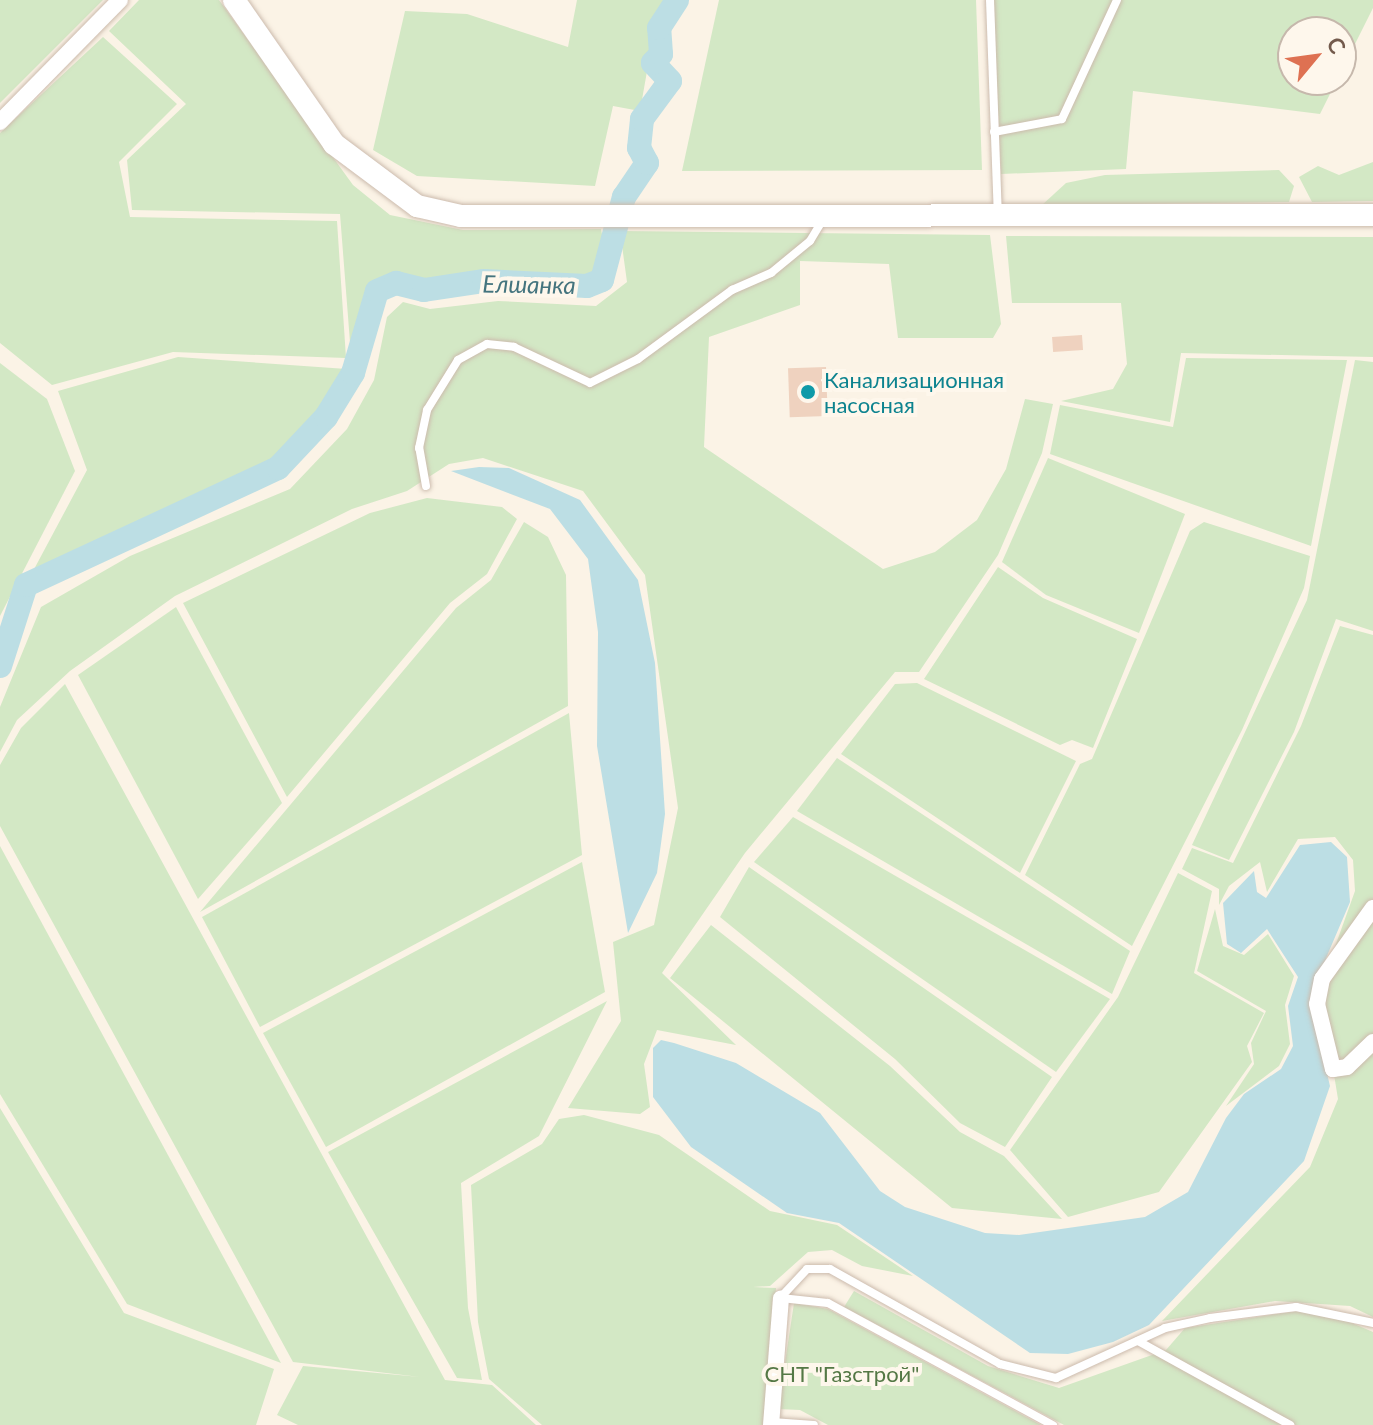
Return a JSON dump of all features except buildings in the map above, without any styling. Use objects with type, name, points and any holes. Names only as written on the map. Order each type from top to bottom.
[{"type":"main road","points":[[234,0],[334,144],[379,184],[417,206],[461,216],[1373,215]]},
{"type":"street","points":[[0,122],[120,0]]},
{"type":"street","points":[[1373,908],[1322,979],[1321,1037],[1333,1069],[1347,1067],[1373,1042]]},
{"type":"street","points":[[771,1424],[781,1298]]},
{"type":"lane","points":[[990,0],[999,215]]},
{"type":"lane","points":[[994,132],[1062,119],[1117,0]]},
{"type":"lane","points":[[426,486],[419,448],[427,410],[458,360],[487,344],[514,347],[590,383],[638,359],[732,290],[771,273],[810,241],[825,215]]},
{"type":"lane","points":[[781,1298],[807,1269],[830,1269],[1000,1364],[1056,1378],[1180,1325],[1296,1307],[1373,1323]]},
{"type":"lane","points":[[781,1298],[828,1303],[1053,1425]]},
{"type":"lane","points":[[1138,1341],[1290,1425]]},
{"type":"lane","points":[[771,1424],[814,1425]]},
{"type":"green space","points":[[0,0],[103,0],[0,103]]},
{"type":"green space","points":[[139,0],[219,0],[353,185],[390,215],[463,230],[601,229],[611,282],[601,292],[500,286],[387,292],[359,362],[351,355],[340,214],[132,210],[127,160],[186,104],[109,31]]},
{"type":"green space","points":[[577,0],[671,0],[655,26],[640,111],[613,106],[595,186],[417,176],[373,150],[405,11],[467,14],[568,47]]},
{"type":"green space","points":[[719,0],[976,0],[982,170],[682,171]]},
{"type":"green space","points":[[993,0],[1373,0],[1373,8],[1357,40],[1357,16],[1277,16],[1277,96],[1329,96],[1320,114],[1133,91],[1126,169],[1001,174]]},
{"type":"green space","points":[[103,37],[177,104],[119,162],[130,217],[337,221],[346,358],[173,352],[52,385],[0,343],[0,133]]},
{"type":"green space","points":[[1373,162],[1373,201],[1312,202],[1299,177],[1318,166],[1339,175]]},
{"type":"green space","points":[[1279,170],[1294,186],[1289,202],[1042,205],[1066,183],[1105,175]]},
{"type":"green space","points":[[620,231],[990,235],[1001,324],[993,338],[898,338],[889,264],[800,261],[800,305],[709,337],[704,447],[883,569],[935,552],[977,520],[1006,469],[1025,399],[1053,404],[1042,453],[998,555],[919,672],[895,672],[745,853],[662,973],[736,1045],[657,1030],[644,1064],[650,1107],[640,1114],[568,1108],[621,1021],[613,942],[654,925],[678,808],[645,575],[583,491],[483,458],[449,464],[407,491],[352,509],[175,596],[70,671],[17,720],[0,752],[0,707],[41,607],[130,556],[290,489],[347,429],[374,380],[387,317],[403,302],[430,309],[498,301],[596,306],[627,282]]},
{"type":"green space","points":[[1006,236],[1373,237],[1373,357],[1181,353],[1170,422],[1061,401],[1113,389],[1127,364],[1121,303],[1012,303]]},
{"type":"green space","points":[[178,357],[361,370],[279,475],[24,588],[87,470],[58,391]]},
{"type":"green space","points":[[1186,358],[1347,360],[1311,546],[1050,454],[1060,405],[1173,427]]},
{"type":"green space","points":[[1355,360],[1373,362],[1373,631],[1336,619],[1294,732],[1229,860],[1192,845],[1307,600]]},
{"type":"green space","points":[[0,363],[47,399],[75,471],[0,616]]},
{"type":"green space","points":[[1048,458],[1185,514],[1139,633],[1046,595],[1002,562]]},
{"type":"green space","points":[[427,498],[502,507],[517,519],[487,574],[450,603],[287,797],[183,603],[370,513]]},
{"type":"green space","points":[[524,522],[548,537],[566,575],[568,706],[200,912],[456,608],[491,580]]},
{"type":"green space","points":[[1204,522],[1310,556],[1304,588],[1242,730],[1132,946],[1025,875],[1080,764],[1092,759],[1190,531]]},
{"type":"green space","points":[[998,567],[1043,598],[1137,639],[1093,748],[1072,740],[1060,745],[924,679]]},
{"type":"green space","points":[[176,607],[282,803],[198,899],[78,675]]},
{"type":"green space","points":[[1340,626],[1373,635],[1373,900],[1327,969],[1355,891],[1353,860],[1335,837],[1298,839],[1267,892],[1260,862],[1229,886],[1219,905],[1219,889],[1182,869],[1192,848],[1233,863],[1301,726]]},
{"type":"green space","points":[[917,683],[1076,761],[1020,873],[841,754],[895,684]]},
{"type":"green space","points":[[65,684],[445,1380],[492,1385],[536,1425],[298,1425],[277,1415],[303,1366],[420,1377],[293,1362],[0,826],[0,765],[21,728]]},
{"type":"green space","points":[[569,713],[582,855],[260,1027],[202,917]]},
{"type":"green space","points":[[837,758],[1130,951],[1112,994],[797,811]]},
{"type":"green space","points":[[793,817],[1110,999],[1056,1072],[754,862]]},
{"type":"green space","points":[[0,846],[281,1363],[127,1304],[0,1094]]},
{"type":"green space","points":[[582,862],[605,992],[326,1147],[263,1033]]},
{"type":"green space","points":[[749,867],[1052,1077],[1005,1147],[960,1123],[895,1059],[720,917]]},
{"type":"green space","points":[[1178,873],[1212,891],[1194,973],[1264,1013],[1247,1046],[1252,1062],[1159,1192],[1068,1217],[1010,1150],[1118,997]]},
{"type":"green space","points":[[1215,909],[1223,946],[1244,955],[1268,934],[1294,976],[1285,1005],[1290,1044],[1279,1066],[1226,1106],[1254,1064],[1251,1043],[1266,1011],[1197,971]]},
{"type":"green space","points":[[1373,918],[1373,1317],[1350,1306],[1275,1301],[1162,1321],[1310,1167],[1338,1099],[1321,995]]},
{"type":"green space","points":[[711,925],[890,1066],[960,1132],[1004,1156],[1062,1219],[952,1208],[670,978]]},
{"type":"green space","points":[[607,1001],[539,1136],[461,1183],[468,1308],[482,1380],[457,1378],[328,1152]]},
{"type":"green space","points":[[0,1108],[124,1313],[274,1369],[256,1425],[0,1425]]},
{"type":"green space","points":[[584,1115],[659,1135],[770,1211],[837,1225],[913,1276],[862,1266],[832,1250],[808,1252],[770,1286],[753,1287],[776,1288],[767,1425],[542,1425],[489,1379],[478,1322],[471,1185],[542,1144],[559,1119]]},
{"type":"green space","points":[[854,1291],[988,1366],[1059,1388],[1166,1350],[1185,1328],[1297,1311],[1345,1320],[1373,1332],[1373,1425],[1064,1425],[844,1307]]},
{"type":"green space","name":"СНТ \"Газстрой\"","points":[[794,1303],[828,1309],[1041,1425],[828,1425],[800,1410],[778,1409]]},
{"type":"water","points":[[479,467],[509,468],[580,500],[638,580],[655,663],[665,814],[657,873],[628,933],[597,746],[598,632],[588,559],[550,509],[451,471]]},
{"type":"water","points":[[1331,842],[1347,857],[1350,902],[1318,977],[1316,1028],[1330,1086],[1304,1161],[1149,1325],[1113,1342],[1068,1354],[1030,1353],[839,1223],[787,1213],[691,1147],[653,1097],[653,1048],[661,1040],[736,1063],[820,1113],[880,1191],[905,1207],[985,1233],[1019,1235],[1145,1217],[1188,1192],[1226,1118],[1244,1094],[1281,1069],[1293,1046],[1288,1006],[1298,977],[1267,929],[1241,953],[1227,944],[1223,903],[1254,871],[1257,892],[1266,898],[1300,845]]},
{"type":"waterway","name":"Елшанка","points":[[0,666],[26,585],[278,468],[326,417],[353,373],[377,291],[396,283],[424,290],[484,281],[587,286],[602,280],[624,197],[647,163],[639,148],[642,119],[670,81],[653,63],[661,54],[659,28],[677,0]]},
{"type":"place","name":"Канализационная насосная","points":[[808,392]]}]
